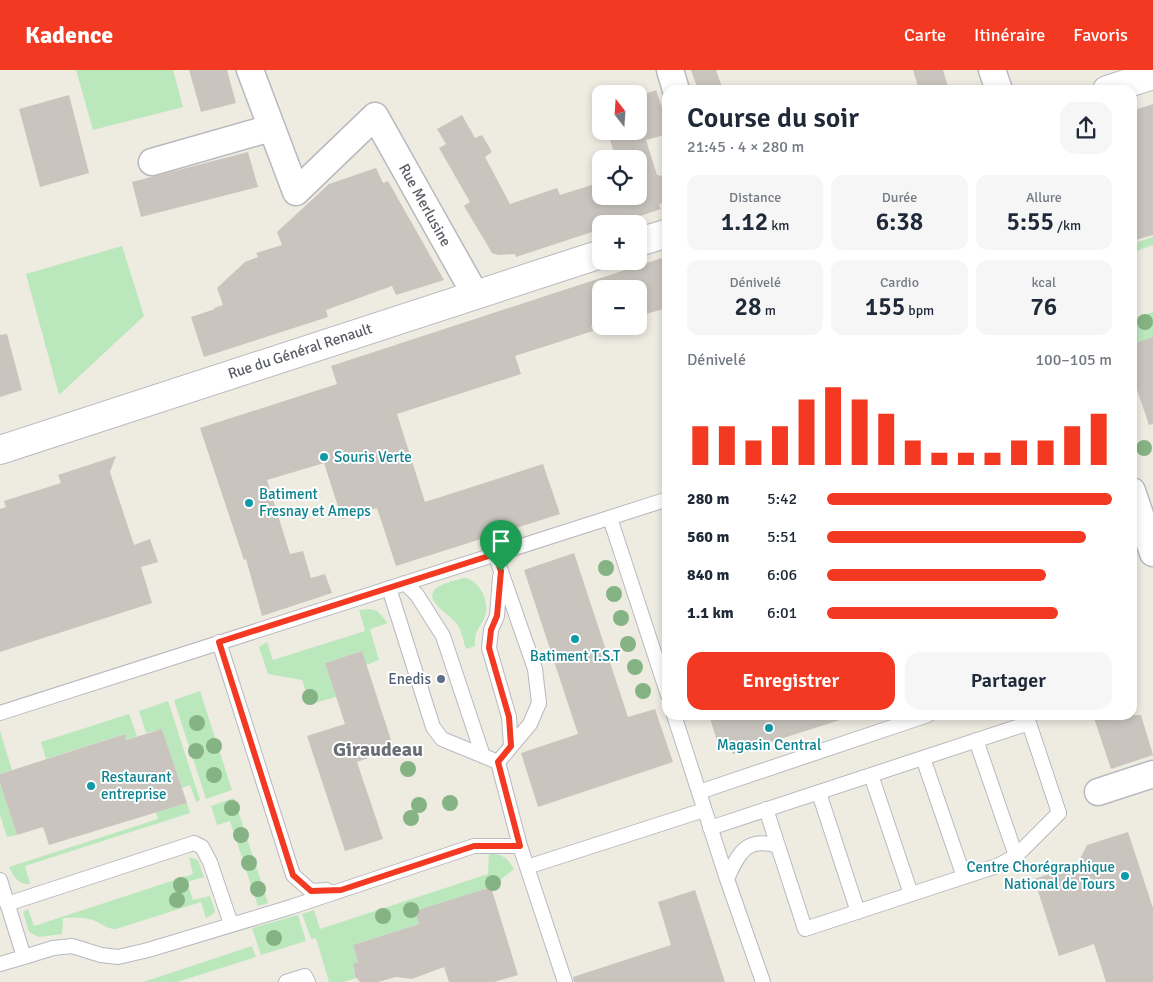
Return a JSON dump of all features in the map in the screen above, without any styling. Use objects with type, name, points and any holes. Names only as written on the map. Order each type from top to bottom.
[{"type":"street","points":[[152,162],[271,128],[250,70]]},
{"type":"street","points":[[670,70],[674,85]]},
{"type":"street","points":[[992,70],[997,85]]},
{"type":"street","points":[[1122,85],[1153,75]]},
{"type":"street","name":"Rue Merlusine","points":[[271,128],[296,192],[376,116],[475,294]]},
{"type":"street","points":[[647,240],[662,235]]},
{"type":"street","name":"Rue du Général Renault","points":[[0,450],[592,257]]},
{"type":"street","points":[[1137,503],[1151,537]]},
{"type":"street","points":[[1098,792],[1153,774]]},
{"type":"lane","points":[[0,713],[662,502]]},
{"type":"lane","points":[[610,518],[662,678]]},
{"type":"lane","points":[[495,554],[535,670],[539,703],[530,724],[498,762]]},
{"type":"lane","points":[[501,571],[497,616],[491,630],[489,648],[509,717],[511,746]]},
{"type":"lane","points":[[404,583],[417,594],[443,636],[483,756]]},
{"type":"lane","points":[[389,588],[433,727],[442,739],[498,762]]},
{"type":"lane","points":[[219,642],[293,875],[311,891],[341,890]]},
{"type":"lane","points":[[676,720],[727,880],[763,982]]},
{"type":"lane","points":[[698,792],[913,720]]},
{"type":"lane","points":[[710,828],[1029,723],[1058,812],[1016,856],[997,866],[805,929],[766,810]]},
{"type":"lane","points":[[976,740],[1016,856]]},
{"type":"lane","points":[[923,758],[964,877]]},
{"type":"lane","points":[[498,762],[520,846],[565,982]]},
{"type":"lane","points":[[871,775],[911,894]]},
{"type":"lane","points":[[818,793],[858,912]]},
{"type":"lane","points":[[527,867],[704,810]]},
{"type":"lane","points":[[727,880],[736,859],[749,846],[765,842],[778,846]]},
{"type":"lane","points":[[7,904],[194,843],[202,846],[210,862],[231,924]]},
{"type":"lane","points":[[0,964],[53,948],[72,946],[101,955],[118,956],[148,950],[474,846],[520,846]]},
{"type":"lane","points":[[0,880],[24,957]]},
{"type":"lane","points":[[286,982],[306,976],[308,982]]},
{"type":"green space","points":[[76,70],[173,70],[183,107],[93,130]]},
{"type":"green space","points":[[1153,237],[1153,245],[1137,251],[1137,242]]},
{"type":"green space","points":[[122,246],[144,316],[59,395],[26,274]]},
{"type":"green space","points":[[1153,312],[1153,337],[1137,343],[1137,317]]},
{"type":"green space","points":[[464,578],[469,579],[478,586],[484,595],[486,607],[485,617],[476,634],[475,646],[466,649],[458,626],[436,604],[433,598],[433,593],[440,586]]},
{"type":"green space","points":[[370,609],[377,611],[388,623],[370,629],[379,660],[366,665],[361,651],[325,663],[336,697],[310,704],[302,680],[268,674],[259,647],[267,642],[273,660],[365,631],[359,610]]},
{"type":"green space","points":[[200,691],[232,790],[206,799],[174,700]]},
{"type":"green space","points":[[168,701],[200,800],[196,802],[190,785],[182,788],[162,729],[146,733],[139,711]]},
{"type":"green space","points":[[129,714],[137,736],[126,740],[124,734],[46,759],[41,742]]},
{"type":"green space","points":[[0,731],[12,770],[0,774]]},
{"type":"green space","points":[[0,783],[17,835],[7,837],[0,815]]},
{"type":"green space","points":[[234,798],[268,903],[258,906],[230,821],[217,825],[211,806]]},
{"type":"green space","points":[[187,803],[190,813],[25,866],[30,884],[19,882],[9,867],[158,819],[156,812]]},
{"type":"green space","points":[[489,853],[504,857],[514,869],[491,887],[416,911],[419,924],[353,945],[358,962],[353,964],[354,973],[357,978],[343,982],[329,982],[316,938],[311,939],[302,914],[314,910],[320,929],[488,874]]},
{"type":"green space","points":[[189,857],[198,860],[204,877],[187,882],[193,900],[210,896],[215,911],[206,918],[201,902],[116,929],[106,927],[89,919],[70,917],[63,918],[62,934],[39,937],[29,932],[23,912],[28,909],[34,926],[193,874]]},
{"type":"green space","points":[[298,915],[306,941],[261,955],[252,928]]},
{"type":"green space","points":[[252,946],[256,957],[177,982],[143,982]]},
{"type":"building","points":[[189,70],[227,70],[236,103],[201,112]]},
{"type":"building","points":[[691,70],[716,70],[721,85],[696,85]]},
{"type":"building","points":[[913,70],[943,70],[948,85],[918,85]]},
{"type":"building","points":[[656,90],[662,108],[662,136],[648,139],[648,93]]},
{"type":"building","points":[[69,95],[89,173],[40,187],[19,109]]},
{"type":"building","points":[[1153,104],[1153,235],[1137,240],[1137,109]]},
{"type":"building","points":[[462,115],[475,138],[482,135],[492,152],[485,157],[510,204],[557,188],[560,195],[592,185],[592,205],[647,205],[647,150],[613,150],[610,140],[646,140],[657,175],[662,176],[662,203],[659,204],[661,209],[643,215],[592,215],[592,232],[516,257],[515,254],[498,255],[492,253],[464,206],[470,202],[439,148],[446,144],[437,129]]},
{"type":"building","points":[[248,152],[258,187],[141,217],[132,182]]},
{"type":"building","points":[[376,168],[383,183],[388,181],[444,280],[396,295],[392,286],[326,310],[328,317],[204,357],[191,317],[223,305],[217,288],[245,262],[258,257],[256,253],[282,245],[277,232],[329,184]]},
{"type":"building","points":[[662,258],[662,310],[647,313],[647,280],[594,280],[625,270],[647,270],[647,263]]},
{"type":"building","points":[[592,281],[592,331],[515,356],[521,374],[397,414],[425,502],[543,464],[560,514],[396,566],[377,508],[342,519],[324,463],[267,480],[290,554],[303,551],[311,578],[325,574],[332,593],[262,616],[246,559],[244,560],[200,428],[337,384],[331,366]]},
{"type":"building","points":[[7,334],[22,390],[0,397],[0,335]]},
{"type":"building","points":[[1153,337],[1153,424],[1149,425],[1137,390],[1137,342]]},
{"type":"building","points":[[116,456],[110,472],[134,545],[150,539],[158,562],[141,567],[152,603],[0,652],[0,509],[6,507],[4,501],[61,483],[58,475]]},
{"type":"building","name":"Batiment T.S.T","points":[[574,553],[628,717],[655,709],[673,762],[538,807],[521,753],[578,734],[524,570]]},
{"type":"building","points":[[362,651],[394,749],[357,762],[383,839],[345,851],[307,736],[345,724],[325,663]]},
{"type":"building","points":[[1137,715],[1141,715],[1153,755],[1111,769],[1095,720],[1137,720]]},
{"type":"building","name":"Magasin Central","points":[[711,720],[840,720],[733,754],[725,738],[717,741]]},
{"type":"building","name":"Restaurant entreprise","points":[[162,729],[187,803],[49,845],[43,827],[17,835],[0,783],[0,774],[125,734],[126,740]]},
{"type":"building","points":[[1128,832],[1153,908],[1153,982],[1106,982],[1094,944],[1059,956],[1034,879],[1077,865],[1087,845]]},
{"type":"building","points":[[491,887],[518,975],[494,982],[449,982],[444,967],[412,979],[396,977],[378,982],[360,982],[355,976],[353,964],[358,962],[353,945],[419,924],[415,911]]},
{"type":"building","points":[[695,890],[725,982],[574,982],[573,977],[671,945],[658,902]]},
{"type":"place","name":"Souris Verte","points":[[324,457]]},
{"type":"place","name":"Batiment Fresnay et Ameps","points":[[249,503]]},
{"type":"place","name":"Batiment T.S.T","points":[[575,639]]},
{"type":"place","name":"Enedis","points":[[441,679]]},
{"type":"place","name":"Magasin Central","points":[[769,728]]},
{"type":"place","name":"Restaurant entreprise","points":[[91,786]]},
{"type":"place","name":"Centre Chorégraphique National de Tours","points":[[1125,876]]},
{"type":"district","name":"Giraudeau","points":[[378,749]]},
{"type":"route","points":[[495,554],[501,571],[497,616],[491,630],[489,648],[509,717],[511,746],[498,762],[520,846],[474,846],[341,890],[311,891],[293,875],[219,642],[495,554]]}]
